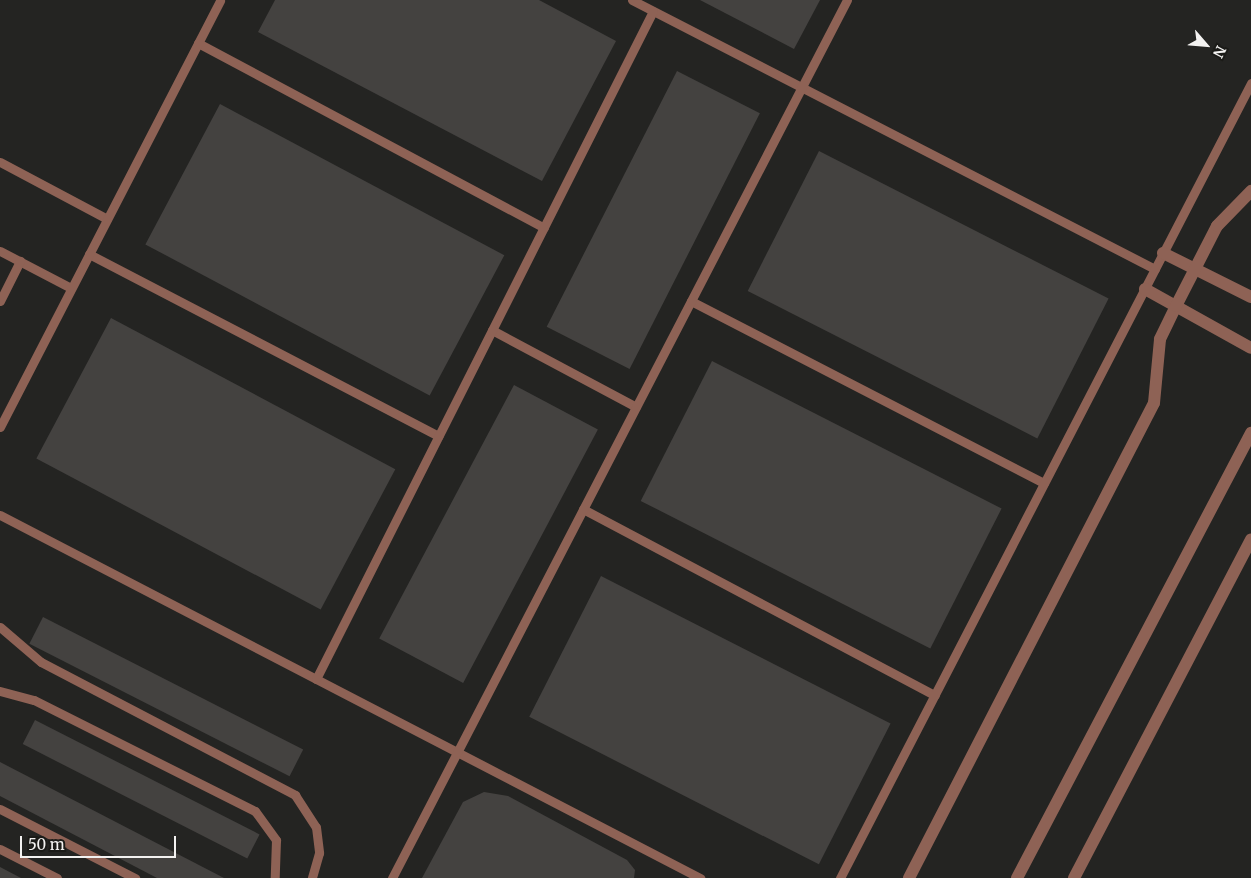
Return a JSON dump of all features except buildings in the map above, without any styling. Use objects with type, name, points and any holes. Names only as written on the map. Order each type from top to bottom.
[{"type":"street","points":[[909,878],[1154,403],[1160,339],[1194,269],[1224,217],[1251,191]]},
{"type":"street","points":[[1163,253],[1251,297]]},
{"type":"street","points":[[1144,290],[1251,348]]},
{"type":"street","points":[[1017,878],[1251,433]]},
{"type":"street","points":[[1074,878],[1251,540]]},
{"type":"lane","points":[[0,427],[220,0]]},
{"type":"lane","points":[[632,0],[1155,269]]},
{"type":"lane","points":[[392,878],[847,0]]},
{"type":"lane","points":[[316,679],[653,11]]},
{"type":"lane","points":[[198,43],[544,228]]},
{"type":"lane","points":[[840,878],[1251,83]]},
{"type":"lane","points":[[0,162],[108,219]]},
{"type":"lane","points":[[0,250],[71,288]]},
{"type":"lane","points":[[89,254],[438,436]]},
{"type":"lane","points":[[0,301],[20,261]]},
{"type":"lane","points":[[691,301],[1044,483]]},
{"type":"lane","points":[[492,330],[636,407]]},
{"type":"lane","points":[[583,509],[935,695]]},
{"type":"lane","points":[[0,515],[700,878]]},
{"type":"lane","points":[[0,627],[41,662],[296,795],[316,827],[319,853],[312,878]]},
{"type":"lane","points":[[0,691],[34,700],[254,811],[276,840],[275,878]]},
{"type":"lane","points":[[0,809],[134,878]]},
{"type":"lane","points":[[0,849],[56,878]]}]
